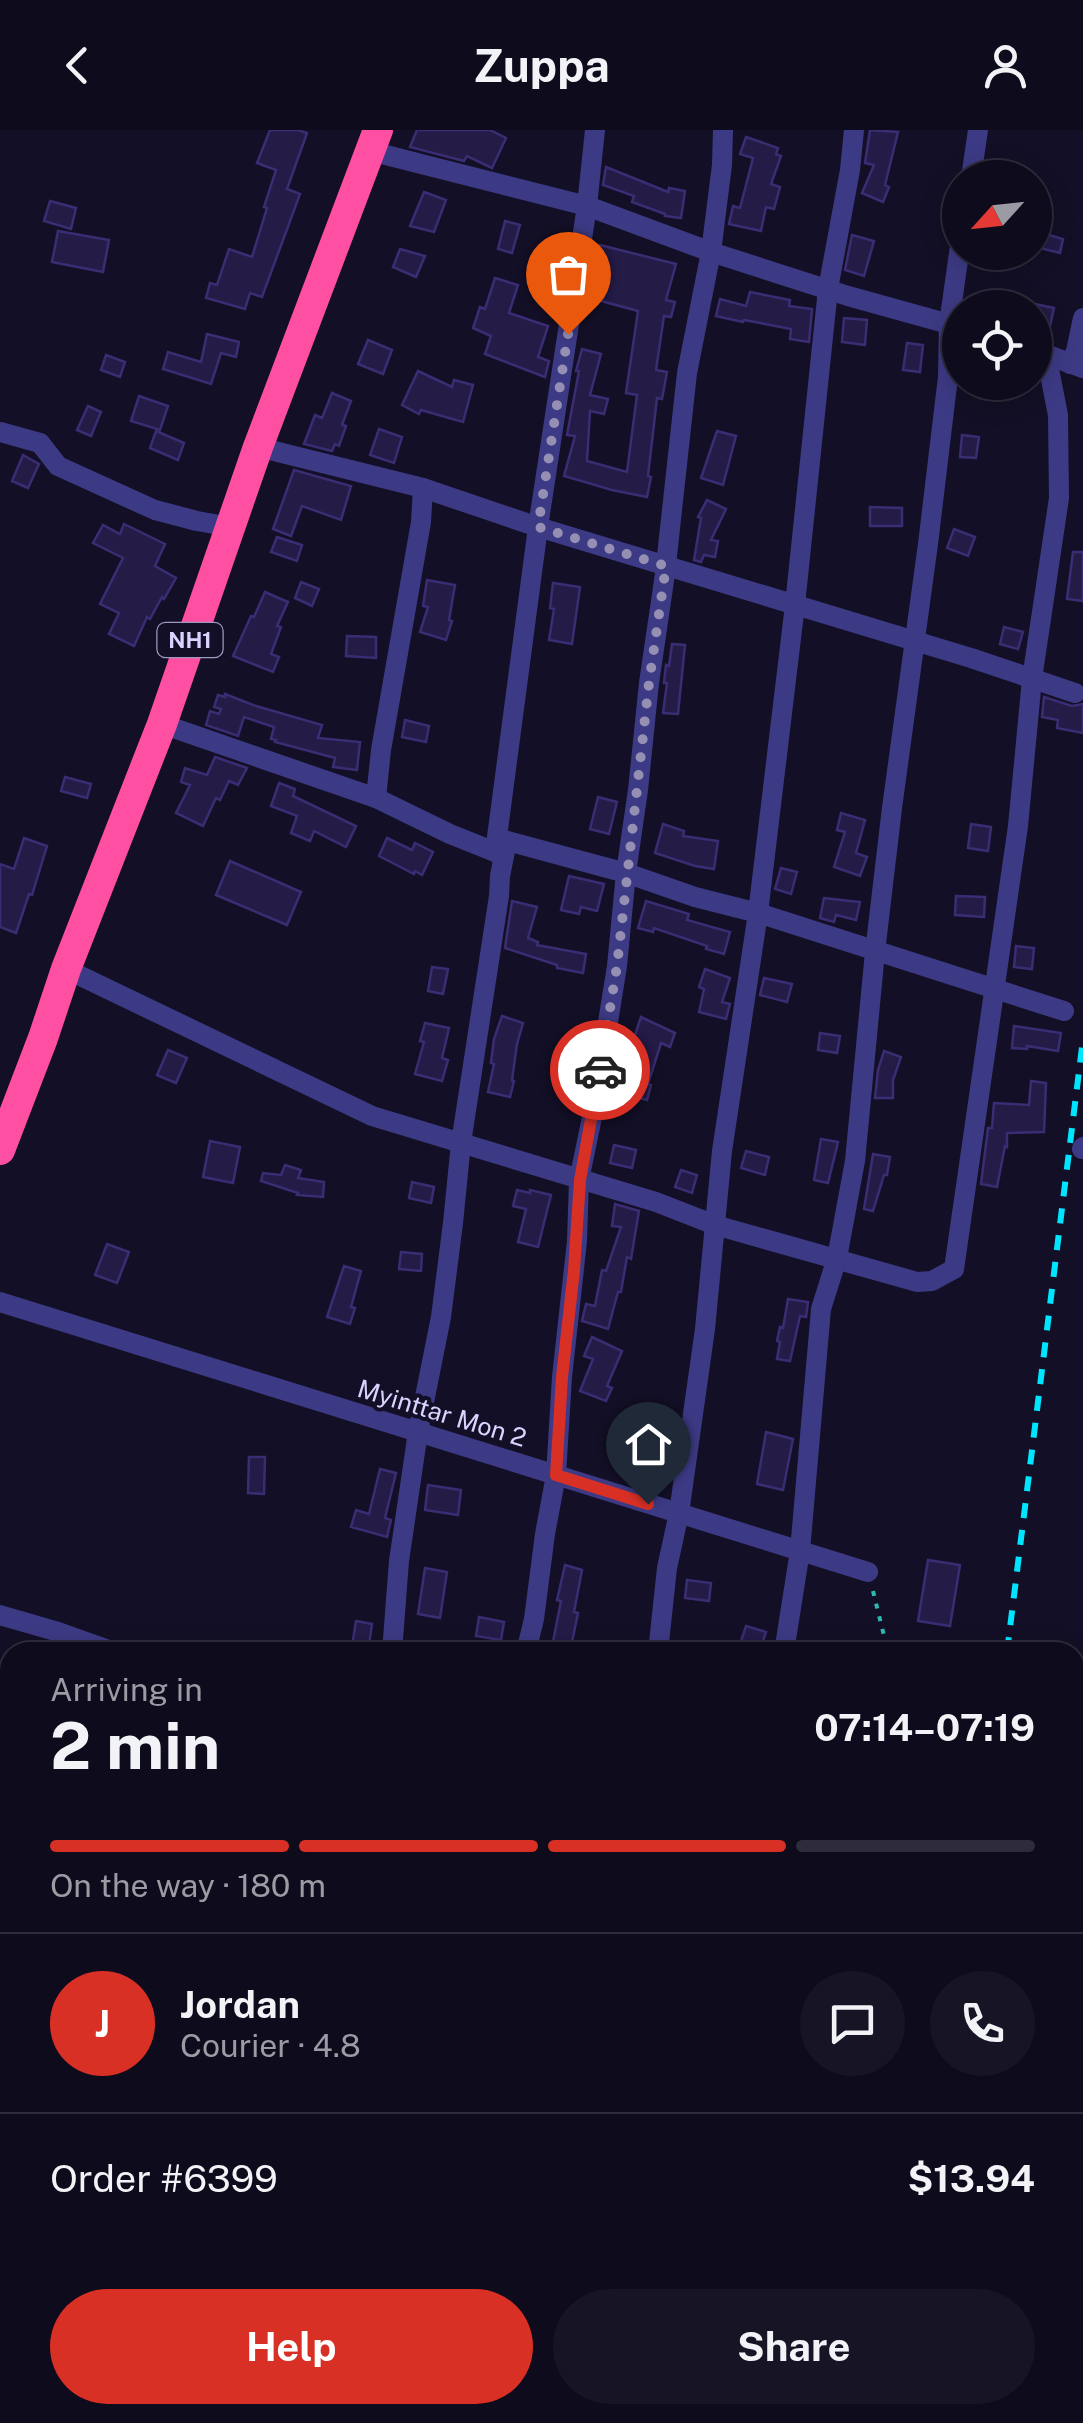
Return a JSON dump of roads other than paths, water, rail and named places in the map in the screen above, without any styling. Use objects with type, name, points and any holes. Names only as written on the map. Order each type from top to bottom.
[{"type":"highway","name":"NH1","points":[[0,1150],[162,724],[258,447],[374,141]]},
{"type":"street","points":[[393,1642],[399,1560],[454,1223],[538,527],[595,130]]},
{"type":"street","points":[[528,1642],[556,1475],[580,1180],[617,966],[687,373],[710,252],[723,130]]},
{"type":"street","points":[[659,1642],[705,1329],[722,1151],[758,913],[795,605],[828,290],[854,130]]},
{"type":"street","points":[[974,160],[978,130]]},
{"type":"street","points":[[374,141],[587,206],[710,252],[942,325]]},
{"type":"street","points":[[1052,357],[1076,366],[1083,318]]},
{"type":"street","points":[[66,969],[372,1116],[656,1202],[715,1226],[917,1282],[932,1282],[954,1270],[1018,826],[1032,678],[1059,498],[1058,416],[1052,395]]},
{"type":"street","points":[[786,1642],[800,1551],[821,1309],[837,1258],[855,1161],[892,808],[945,400]]},
{"type":"street","points":[[0,432],[40,443],[58,466],[155,510],[231,527]]},
{"type":"street","points":[[258,447],[423,488],[1075,693]]},
{"type":"street","points":[[376,798],[423,488]]},
{"type":"street","points":[[162,724],[376,798],[450,834],[626,873],[1064,1011]]},
{"type":"street","name":"Myinttar Mon 2","points":[[0,1302],[868,1572]]},
{"type":"street","points":[[0,1615],[85,1642]]},
{"type":"railway","points":[[1008,1642],[1083,1039]]}]
